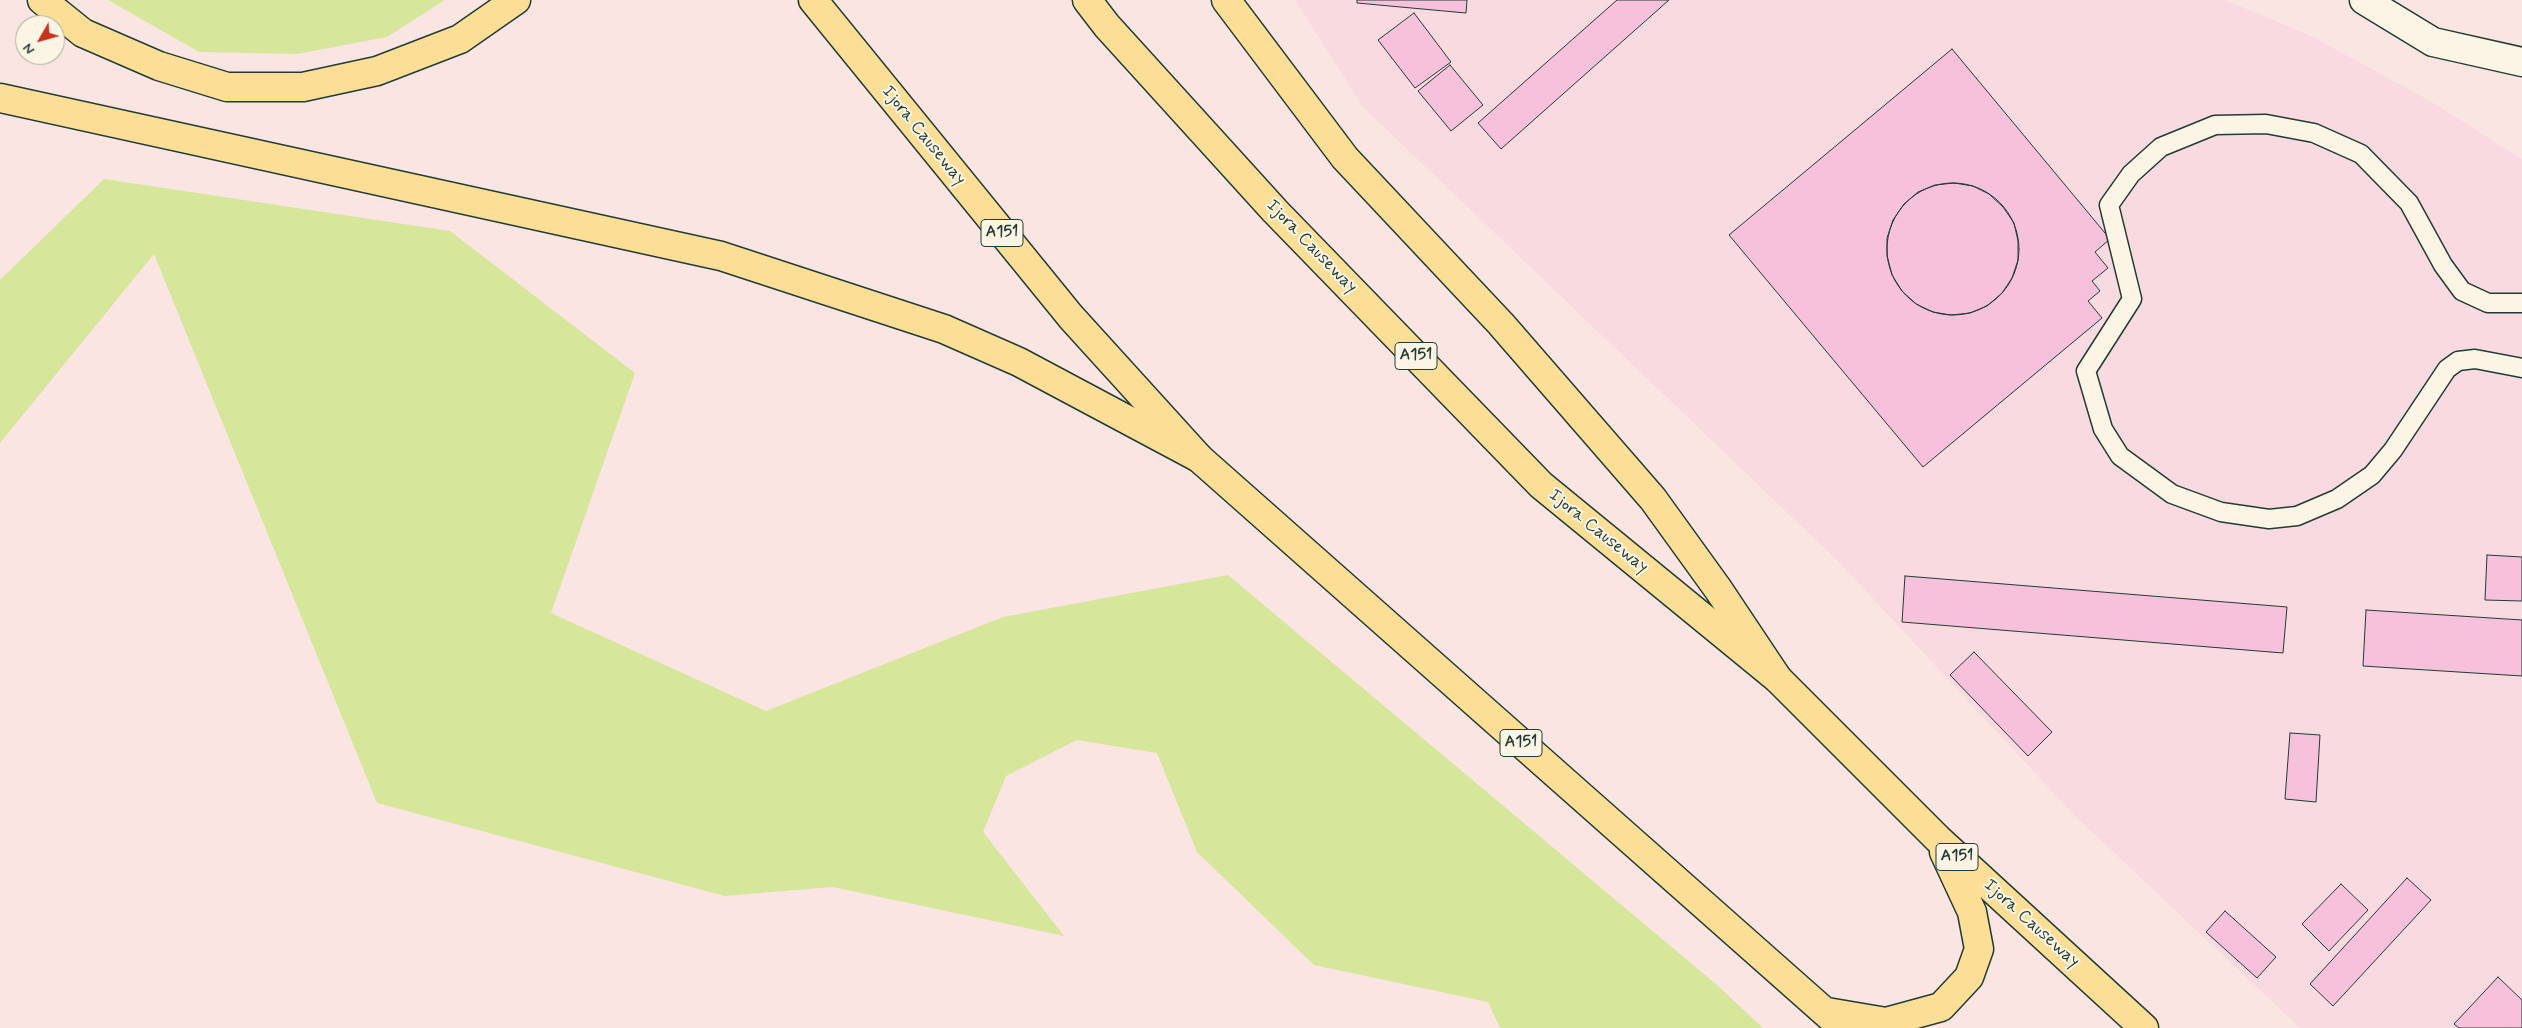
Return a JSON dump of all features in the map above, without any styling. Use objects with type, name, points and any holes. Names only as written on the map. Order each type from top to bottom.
[{"type":"main road","points":[[42,0],[83,33],[159,66],[227,86],[303,88],[377,71],[460,38],[516,0]]},
{"type":"main road","name":"Ijora Causeway","points":[[813,0],[1071,316],[1199,458],[1835,1020]]},
{"type":"main road","name":"Ijora Causeway","points":[[1087,0],[1108,26],[1275,211],[1541,485],[1778,679],[1938,839],[2144,1028]]},
{"type":"main road","points":[[1226,0],[1345,158],[1501,324],[1653,499],[1718,589],[1778,679]]},
{"type":"main road","points":[[0,98],[721,256],[944,329],[1018,362],[1199,458]]},
{"type":"main road","points":[[1835,1020],[1886,1022],[1941,1007],[1969,976],[1979,949],[1972,912],[1938,839]]},
{"type":"street","points":[[2364,0],[2432,42],[2522,62]]},
{"type":"lane","points":[[2522,303],[2488,303],[2462,291],[2443,265],[2409,203],[2361,154],[2314,133],[2266,124],[2215,125],[2162,147],[2131,174],[2108,205],[2132,299],[2086,371],[2103,429],[2120,456],[2172,494],[2221,512],[2269,520],[2297,516],[2337,499],[2372,474],[2393,450],[2447,369],[2458,361],[2475,359],[2522,368]]},
{"type":"shaded area","points":[[1295,0],[2225,0],[2309,35],[2430,101],[2522,159],[2522,1028],[2300,1028],[2074,815],[1840,563],[1364,108]]},
{"type":"green space","points":[[108,0],[445,0],[387,37],[297,54],[199,52]]},
{"type":"green space","points":[[104,179],[450,231],[635,373],[551,613],[766,711],[1003,617],[1228,575],[1717,985],[1763,1028],[1500,1028],[1488,1002],[1314,965],[1197,852],[1157,753],[1077,740],[1006,776],[983,832],[1064,936],[833,887],[725,896],[377,803],[154,254],[0,443],[0,280]]},
{"type":"building","points":[[1357,0],[1467,0],[1466,13],[1357,3]]},
{"type":"building","points":[[1617,0],[1669,0],[1501,149],[1478,123]]},
{"type":"building","points":[[1414,13],[1451,62],[1415,88],[1378,40]]},
{"type":"building","points":[[1952,49],[2110,239],[2095,252],[2108,268],[2092,281],[2100,291],[2088,301],[2102,318],[1923,467],[1729,235]],"holes":[[[1954,183],[1973,186],[1989,194],[2003,207],[2014,223],[2018,241],[2018,260],[2012,278],[2002,293],[1987,306],[1970,313],[1951,315],[1933,312],[1916,304],[1902,291],[1892,275],[1887,256],[1887,238],[1893,220],[1904,204],[1918,192],[1935,185]]]},
{"type":"building","points":[[1450,65],[1483,105],[1451,131],[1418,91]]},
{"type":"building","points":[[1953,183],[1966,184],[1978,188],[2000,202],[2014,224],[2018,236],[2018,262],[2014,274],[2000,296],[1978,310],[1966,314],[1953,315],[1940,314],[1928,310],[1906,296],[1892,274],[1888,262],[1887,249],[1888,236],[1892,224],[1906,202],[1928,188],[1940,184]]},
{"type":"building","points":[[2487,555],[2522,557],[2522,601],[2485,600]]},
{"type":"building","points":[[1905,576],[2287,607],[2283,653],[1902,622]]},
{"type":"building","points":[[2366,610],[2522,620],[2522,676],[2363,666]]},
{"type":"building","points":[[1974,652],[2052,732],[2028,756],[1950,675]]},
{"type":"building","points":[[2290,733],[2320,735],[2316,802],[2285,799]]},
{"type":"building","points":[[2407,878],[2431,900],[2333,1006],[2310,984]]},
{"type":"building","points":[[2341,884],[2368,910],[2329,951],[2302,924]]},
{"type":"building","points":[[2225,911],[2276,957],[2257,978],[2206,932]]},
{"type":"building","points":[[2498,977],[2522,1000],[2522,1028],[2459,1028],[2454,1024]]}]
